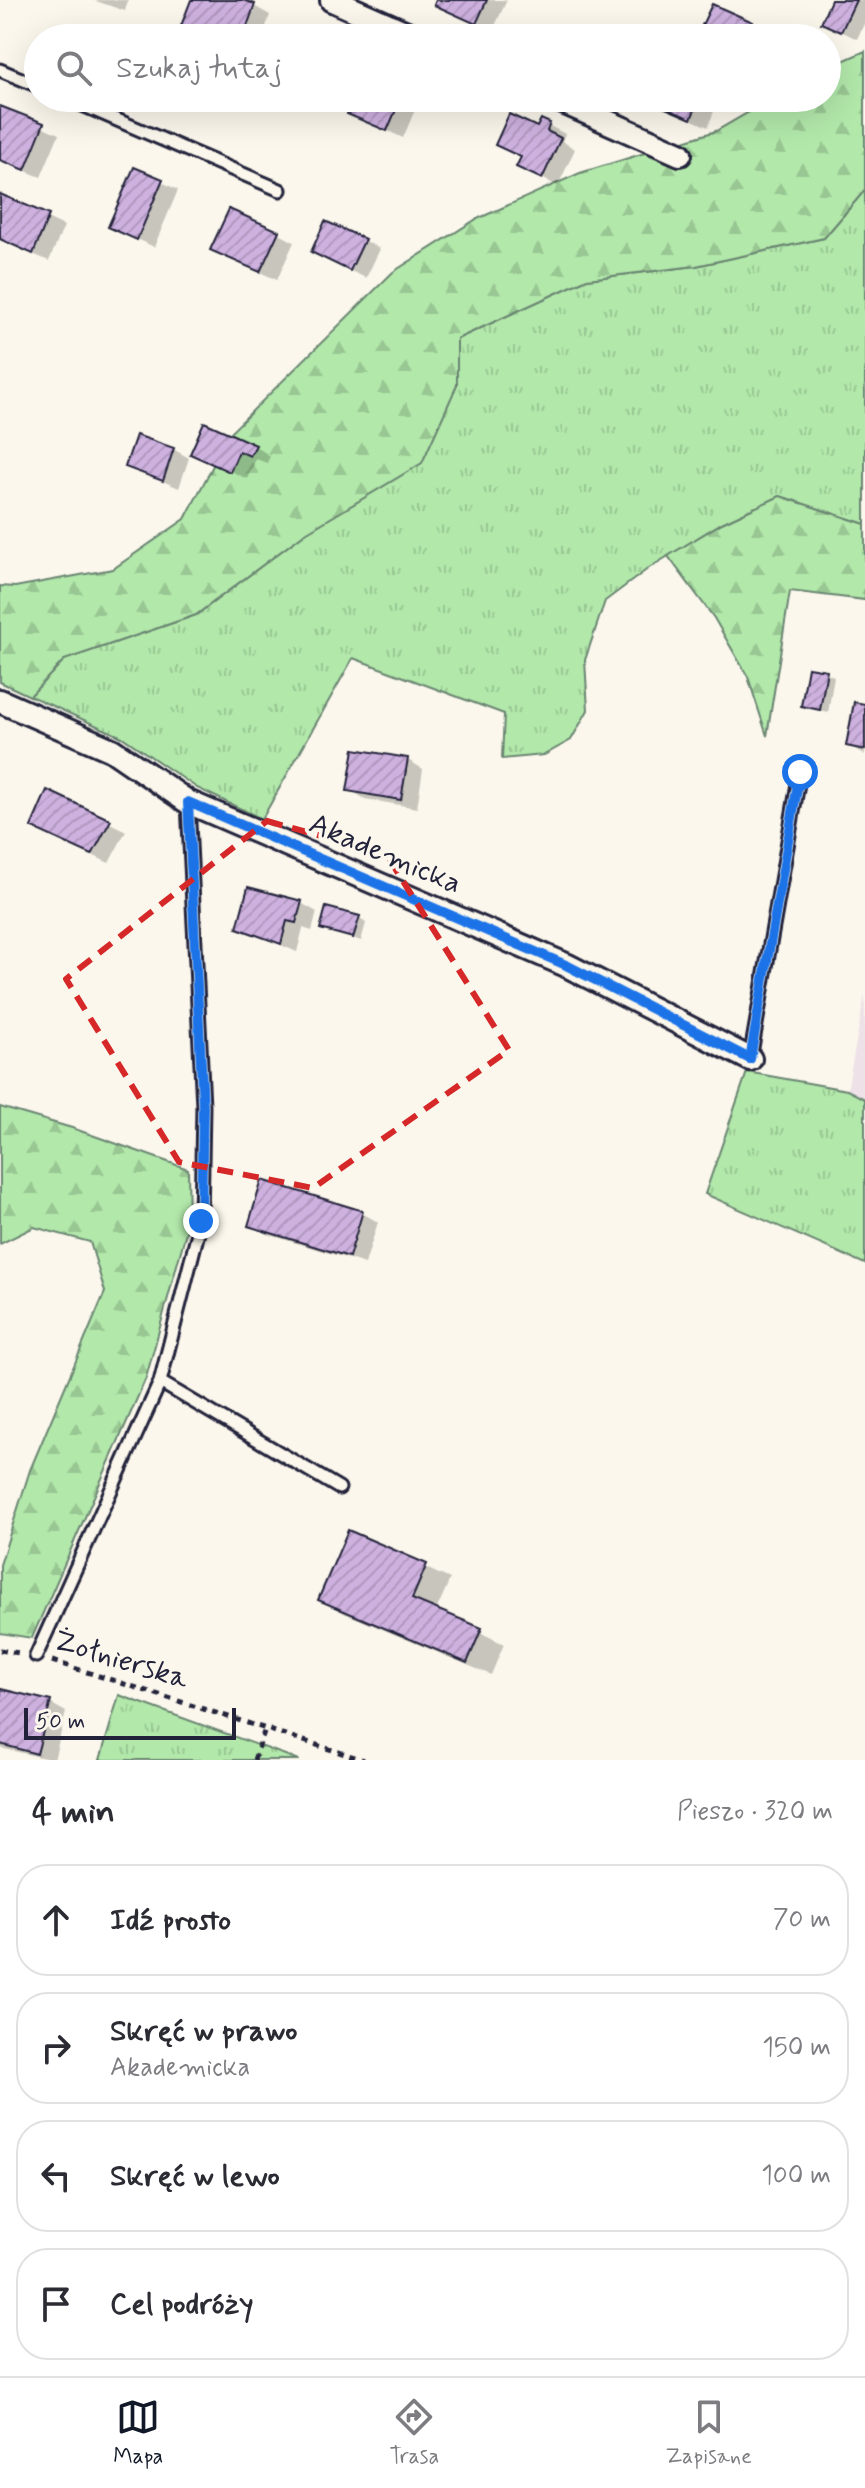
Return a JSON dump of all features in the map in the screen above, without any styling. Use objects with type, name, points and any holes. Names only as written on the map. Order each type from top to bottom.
[{"type":"street","points":[[332,0],[386,24]]},
{"type":"street","points":[[586,112],[680,154]]},
{"type":"street","name":"Akademicka","points":[[0,701],[112,750],[188,802],[566,965],[750,1059]]},
{"type":"lane","points":[[0,70],[24,80]]},
{"type":"lane","points":[[99,112],[280,190]]},
{"type":"lane","points":[[750,1059],[800,772]]},
{"type":"lane","points":[[36,1656],[160,1382],[201,1221],[203,1106],[188,802]]},
{"type":"lane","points":[[160,1382],[339,1488]]},
{"type":"path","name":"Żołnierska","points":[[0,1650],[36,1656],[364,1760]]},
{"type":"path","points":[[254,1760],[265,1729]]},
{"type":"highlighted area","points":[[267,821],[386,854],[509,1050],[313,1188],[179,1162],[66,979]]},
{"type":"shaded area","points":[[865,994],[865,1099],[847,1090]]},
{"type":"green space","points":[[865,51],[865,190],[824,238],[696,266],[587,279],[457,339],[457,385],[422,463],[304,534],[196,615],[64,660],[30,696],[0,682],[0,586],[15,587],[113,569],[185,519],[230,433],[393,272],[475,220],[580,173],[716,131],[749,112],[841,112],[841,62]]},
{"type":"green space","points":[[865,190],[865,524],[780,496],[722,523],[649,568],[605,601],[585,660],[588,710],[571,740],[544,755],[502,759],[504,714],[353,658],[262,819],[197,788],[122,737],[30,696],[64,660],[196,615],[304,534],[457,385],[457,339],[587,279],[696,266],[824,238]]},
{"type":"green space","points":[[780,496],[865,524],[865,600],[790,591],[767,736],[748,677],[714,618],[668,556],[722,523]]},
{"type":"green space","points":[[747,1072],[847,1090],[865,1099],[865,1264],[705,1194]]},
{"type":"green space","points":[[0,1107],[72,1128],[188,1169],[189,1221],[146,1378],[32,1638],[0,1633],[0,1565],[30,1470],[105,1292],[90,1242],[34,1227],[0,1244]]},
{"type":"green space","points":[[119,1695],[299,1760],[100,1760]]},
{"type":"building","points":[[191,0],[243,0],[255,4],[248,24],[182,24]]},
{"type":"building","points":[[436,0],[487,0],[476,24],[434,5]]},
{"type":"building","points":[[831,0],[856,0],[841,32],[841,24],[821,23]]},
{"type":"building","points":[[712,4],[753,22],[752,24],[703,24]]},
{"type":"building","points":[[0,106],[44,123],[25,170],[0,160]]},
{"type":"building","points":[[348,112],[395,112],[387,131]]},
{"type":"building","points":[[675,112],[694,112],[691,119]]},
{"type":"building","points":[[509,114],[537,127],[541,119],[550,123],[547,131],[561,138],[542,179],[516,167],[521,157],[495,145]]},
{"type":"building","points":[[134,167],[163,179],[137,240],[108,227]]},
{"type":"building","points":[[0,194],[49,215],[33,254],[0,239]]},
{"type":"building","points":[[229,209],[279,231],[260,272],[210,250]]},
{"type":"building","points":[[325,221],[365,239],[350,271],[311,252]]},
{"type":"building","points":[[204,422],[256,445],[250,456],[239,451],[230,472],[190,454]]},
{"type":"building","points":[[136,435],[174,448],[163,481],[125,467]]},
{"type":"building","points":[[808,667],[827,670],[820,710],[801,706]]},
{"type":"building","points":[[854,702],[865,704],[865,750],[846,746]]},
{"type":"building","points":[[354,749],[408,758],[401,800],[347,791]]},
{"type":"building","points":[[47,790],[111,820],[92,855],[31,827]]},
{"type":"building","points":[[248,887],[302,901],[296,923],[287,921],[281,944],[237,928]]},
{"type":"building","points":[[326,907],[360,916],[353,938],[320,929]]},
{"type":"building","points":[[262,1180],[363,1211],[349,1257],[248,1226]]},
{"type":"building","points":[[348,1530],[427,1564],[412,1599],[482,1628],[467,1663],[318,1600]]},
{"type":"building","points":[[1,1689],[51,1701],[37,1754],[0,1744]]},
{"type":"route","points":[[201,1221],[203,1106],[188,802],[566,965],[750,1059],[800,772]]}]
